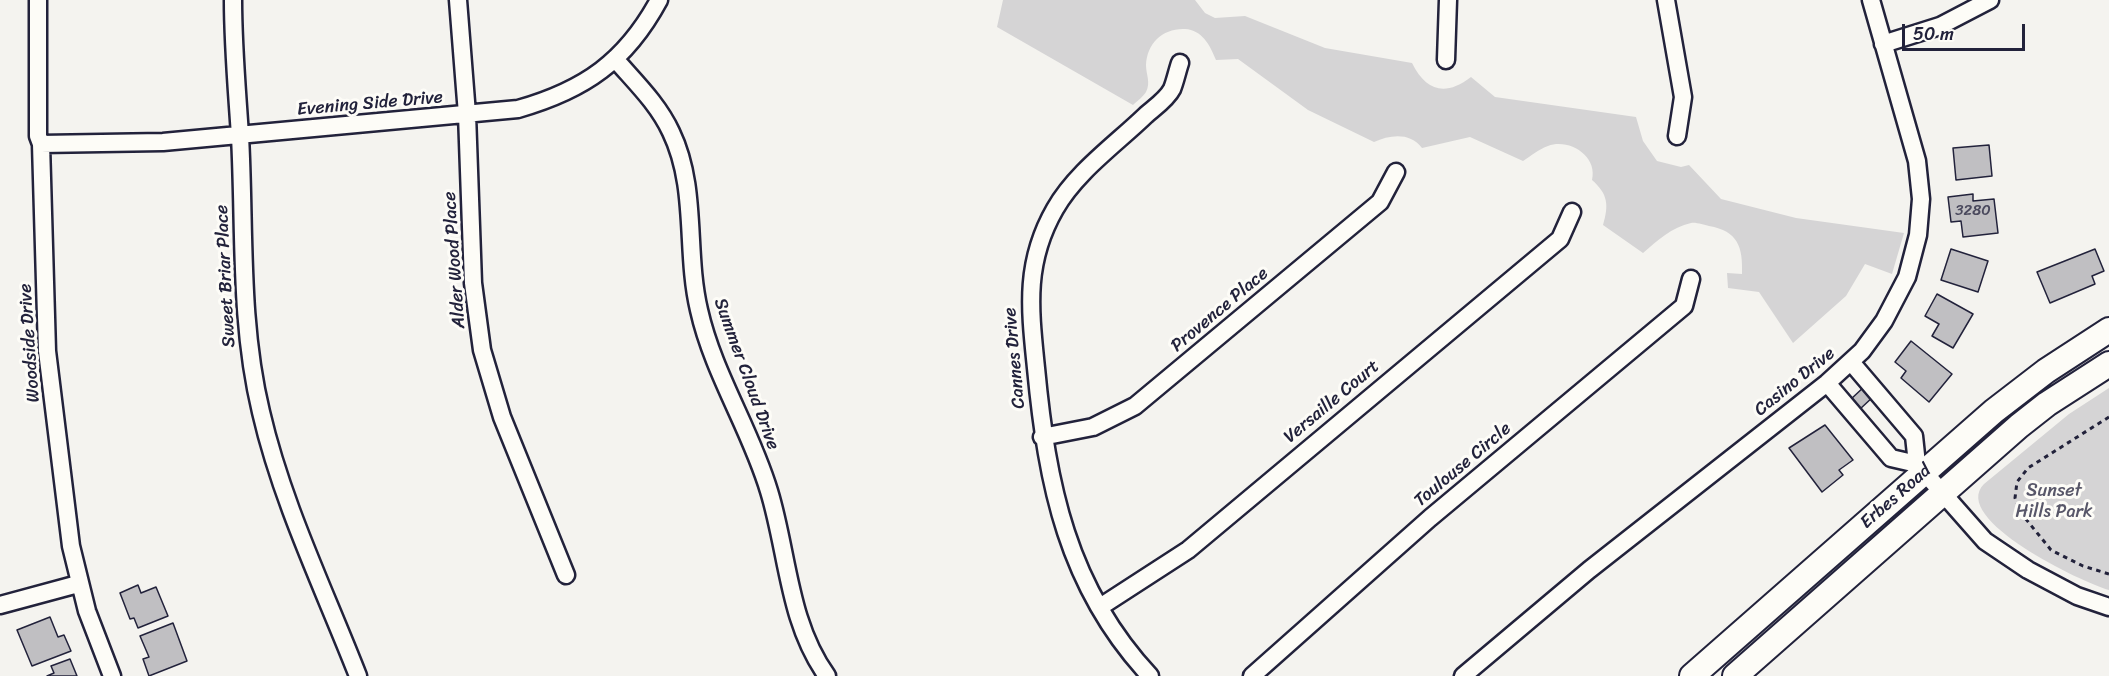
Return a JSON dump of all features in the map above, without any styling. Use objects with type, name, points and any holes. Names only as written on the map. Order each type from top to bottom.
[{"type":"main road","name":"Erbes Road","points":[[1692,676],[1921,468],[2046,371],[2109,330]]},
{"type":"main road","name":"Erbes Road","points":[[1735,676],[1941,493],[2046,404],[2109,364]]},
{"type":"street","name":"Woodside Drive","points":[[38,0],[38,136],[41,144],[46,351],[78,584],[112,676]]},
{"type":"street","name":"Sweet Briar Place","points":[[233,0],[232,59],[240,136],[244,306],[261,413],[286,496],[358,676]]},
{"type":"street","name":"Alder Wood Place","points":[[458,0],[467,114],[473,284],[482,350],[502,417],[566,575]]},
{"type":"street","name":"Evening Side Drive","points":[[41,144],[164,142],[518,109],[550,100],[583,84],[616,60],[644,29],[659,0]]},
{"type":"street","points":[[1446,60],[1448,0]]},
{"type":"street","points":[[1666,0],[1683,97],[1677,136]]},
{"type":"street","name":"Casino Drive","points":[[1463,676],[1589,570],[1827,383],[1862,351],[1895,303],[1907,278],[1918,235],[1921,200],[1917,161],[1871,0]]},
{"type":"street","points":[[1883,44],[1940,26],[1990,0]]},
{"type":"street","name":"Summer Cloud Drive","points":[[616,60],[657,108],[680,154],[688,190],[692,269],[699,311],[769,491],[806,640],[827,676]]},
{"type":"street","name":"Cannes Drive","points":[[1150,676],[1100,607],[1078,566],[1062,523],[1042,437],[1029,299],[1032,268],[1040,240],[1055,207],[1077,180],[1171,91],[1180,63]]},
{"type":"street","name":"Provence Place","points":[[1042,437],[1093,427],[1135,406],[1380,202],[1396,172]]},
{"type":"street","name":"Versaille Court","points":[[1100,607],[1188,549],[1560,239],[1572,212]]},
{"type":"street","name":"Toulouse Circle","points":[[1252,676],[1430,518],[1684,306],[1691,279]]},
{"type":"street","points":[[1851,362],[1914,436],[1921,468],[1985,541],[2028,570],[2077,596],[2109,607]]},
{"type":"street","points":[[1827,383],[1891,458],[1921,468]]},
{"type":"street","points":[[0,605],[78,584]]},
{"type":"path","points":[[2109,417],[2028,468],[2017,482],[2015,498],[2021,513],[2051,550],[2083,566],[2109,574]]},
{"type":"green space","points":[[1003,0],[1195,0],[1205,13],[1215,18],[1245,16],[1325,48],[1412,63],[1423,80],[1437,88],[1453,87],[1471,77],[1495,97],[1636,117],[1643,141],[1657,161],[1681,167],[1689,165],[1721,199],[1796,218],[1904,233],[1892,274],[1865,264],[1846,296],[1793,343],[1759,292],[1728,288],[1727,273],[1742,274],[1740,248],[1732,236],[1719,228],[1691,223],[1671,231],[1643,253],[1603,225],[1606,200],[1592,180],[1591,163],[1573,147],[1556,144],[1548,146],[1523,161],[1470,137],[1422,148],[1412,139],[1400,136],[1374,142],[1308,110],[1238,59],[1216,60],[1201,35],[1185,29],[1163,34],[1153,44],[1147,57],[1146,92],[1133,105],[997,27]]},
{"type":"green space","name":"Sunset Hills Park","points":[[2109,388],[2109,590],[2049,563],[2001,531],[1985,514],[1978,498],[1984,484],[2069,414]]},
{"type":"building","points":[[1989,145],[1992,176],[1956,180],[1953,148]]},
{"type":"building","points":[[1973,194],[1973,201],[1994,199],[1998,233],[1963,237],[1961,221],[1951,222],[1948,197]]},
{"type":"building","points":[[1951,249],[1988,261],[1978,292],[1941,280]]},
{"type":"building","points":[[2095,249],[2104,271],[2092,276],[2095,284],[2050,303],[2037,272]]},
{"type":"building","points":[[1937,294],[1973,314],[1953,348],[1932,336],[1939,324],[1925,316]]},
{"type":"building","points":[[1911,341],[1952,374],[1929,402],[1901,378],[1906,371],[1895,362]]},
{"type":"building","points":[[1866,385],[1875,395],[1859,410],[1850,400]]},
{"type":"building","points":[[1825,425],[1853,460],[1839,470],[1843,475],[1822,492],[1789,448]]},
{"type":"building","points":[[138,585],[141,593],[156,587],[168,616],[138,628],[134,618],[130,619],[120,593]]},
{"type":"building","points":[[50,617],[58,637],[64,635],[71,651],[32,666],[17,630]]},
{"type":"building","points":[[173,623],[187,661],[149,676],[143,659],[149,657],[140,636]]},
{"type":"building","points":[[70,659],[77,676],[47,676],[54,673],[51,666]]}]
